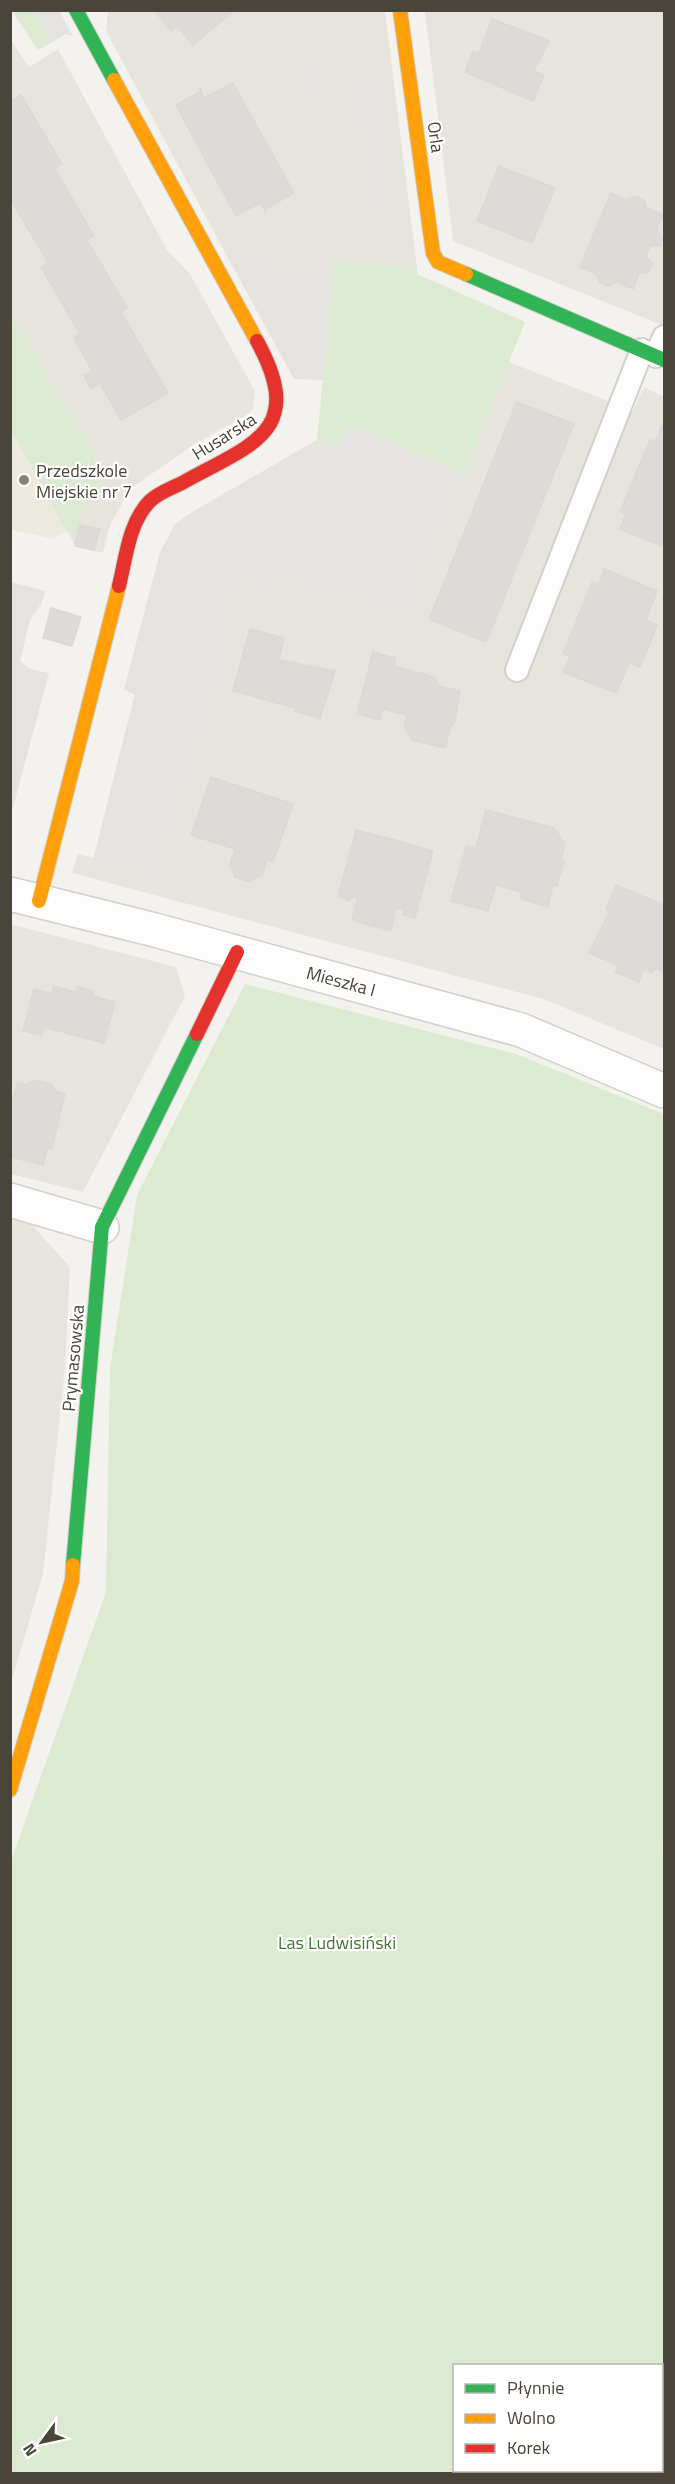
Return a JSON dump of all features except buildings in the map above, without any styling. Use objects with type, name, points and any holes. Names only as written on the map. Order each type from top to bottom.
[{"type":"street","name":"Husarska","points":[[25,898],[135,521],[151,500],[260,439],[271,427],[279,405],[277,384],[270,364],[76,10]]},
{"type":"street","name":"Orla","points":[[400,10],[433,254],[442,266],[657,351]]},
{"type":"street","name":"Mieszka I","points":[[25,898],[237,952],[521,1030],[664,1091]]},
{"type":"street","name":"Prymasowska","points":[[10,1790],[72,1581],[102,1227],[237,952]]},
{"type":"street","points":[[10,1200],[102,1227]]},
{"type":"lane","points":[[517,670],[657,351]]},
{"type":"shaded area","points":[[32,11],[59,11],[73,36],[66,34],[51,43]]},
{"type":"shaded area","points":[[108,11],[385,11],[417,268],[228,258],[106,31]]},
{"type":"shaded area","points":[[425,11],[664,11],[664,326],[453,241]]},
{"type":"shaded area","points":[[10,39],[29,67],[58,49],[167,250],[190,274],[255,391],[253,409],[248,414],[193,445],[130,489],[110,525],[103,553],[75,546],[11,430]]},
{"type":"shaded area","points":[[320,51],[327,107],[303,109],[298,53]]},
{"type":"shaded area","points":[[376,74],[392,209],[368,211],[351,77]]},
{"type":"shaded area","points":[[228,258],[334,262],[323,380],[294,379]]},
{"type":"shaded area","points":[[509,362],[633,411],[644,387],[664,396],[664,1049],[543,999],[72,873],[78,854],[94,858],[135,694],[124,690],[160,553],[175,524],[317,440],[336,446],[358,428],[464,474]]},
{"type":"shaded area","points":[[358,428],[464,474],[407,616],[279,582],[261,594],[238,580],[231,601],[220,658],[225,667],[157,882],[92,863],[135,694],[124,690],[160,553],[175,524],[317,440],[336,446],[344,430]]},
{"type":"shaded area","name":"Przedszkole Miejskie nr 7","points":[[11,430],[66,531],[54,539],[11,530]]},
{"type":"shaded area","points":[[11,582],[46,591],[41,604],[30,620],[20,661],[30,669],[49,673],[11,815]]},
{"type":"shaded area","points":[[10,924],[176,967],[185,996],[83,1192],[11,1174]]},
{"type":"shaded area","points":[[11,1219],[32,1225],[70,1267],[65,1368],[43,1574],[11,1683]]},
{"type":"green space","points":[[12,11],[32,11],[51,43],[38,50]]},
{"type":"green space","points":[[334,262],[417,268],[417,274],[525,322],[464,474],[358,428],[336,447],[317,440]]},
{"type":"green space","points":[[11,316],[107,478],[87,498],[77,533],[66,531],[11,430]]},
{"type":"green space","name":"Las Ludwisiński","points":[[245,984],[516,1054],[664,1114],[664,1845],[662,1846],[664,1859],[664,2473],[11,2473],[11,1861],[106,1592],[110,1368],[137,1195]]},
{"type":"traffic: fast","points":[[76,10],[114,80]]},
{"type":"traffic: fast","points":[[466,274],[664,360]]},
{"type":"traffic: fast","points":[[73,1565],[102,1227],[197,1034]]},
{"type":"traffic: slow","points":[[400,10],[433,253],[438,262],[466,274]]},
{"type":"traffic: slow","points":[[114,80],[257,341]]},
{"type":"traffic: slow","points":[[39,901],[119,586]]},
{"type":"traffic: slow","points":[[10,1790],[72,1581],[73,1565]]},
{"type":"traffic: jam","points":[[119,586],[133,529],[143,509],[150,501],[250,445],[264,432],[274,416],[276,396],[271,372],[257,341]]},
{"type":"traffic: jam","points":[[197,1034],[237,952]]},
{"type":"place","name":"Przedszkole Miejskie nr 7","points":[[24,480]]}]
